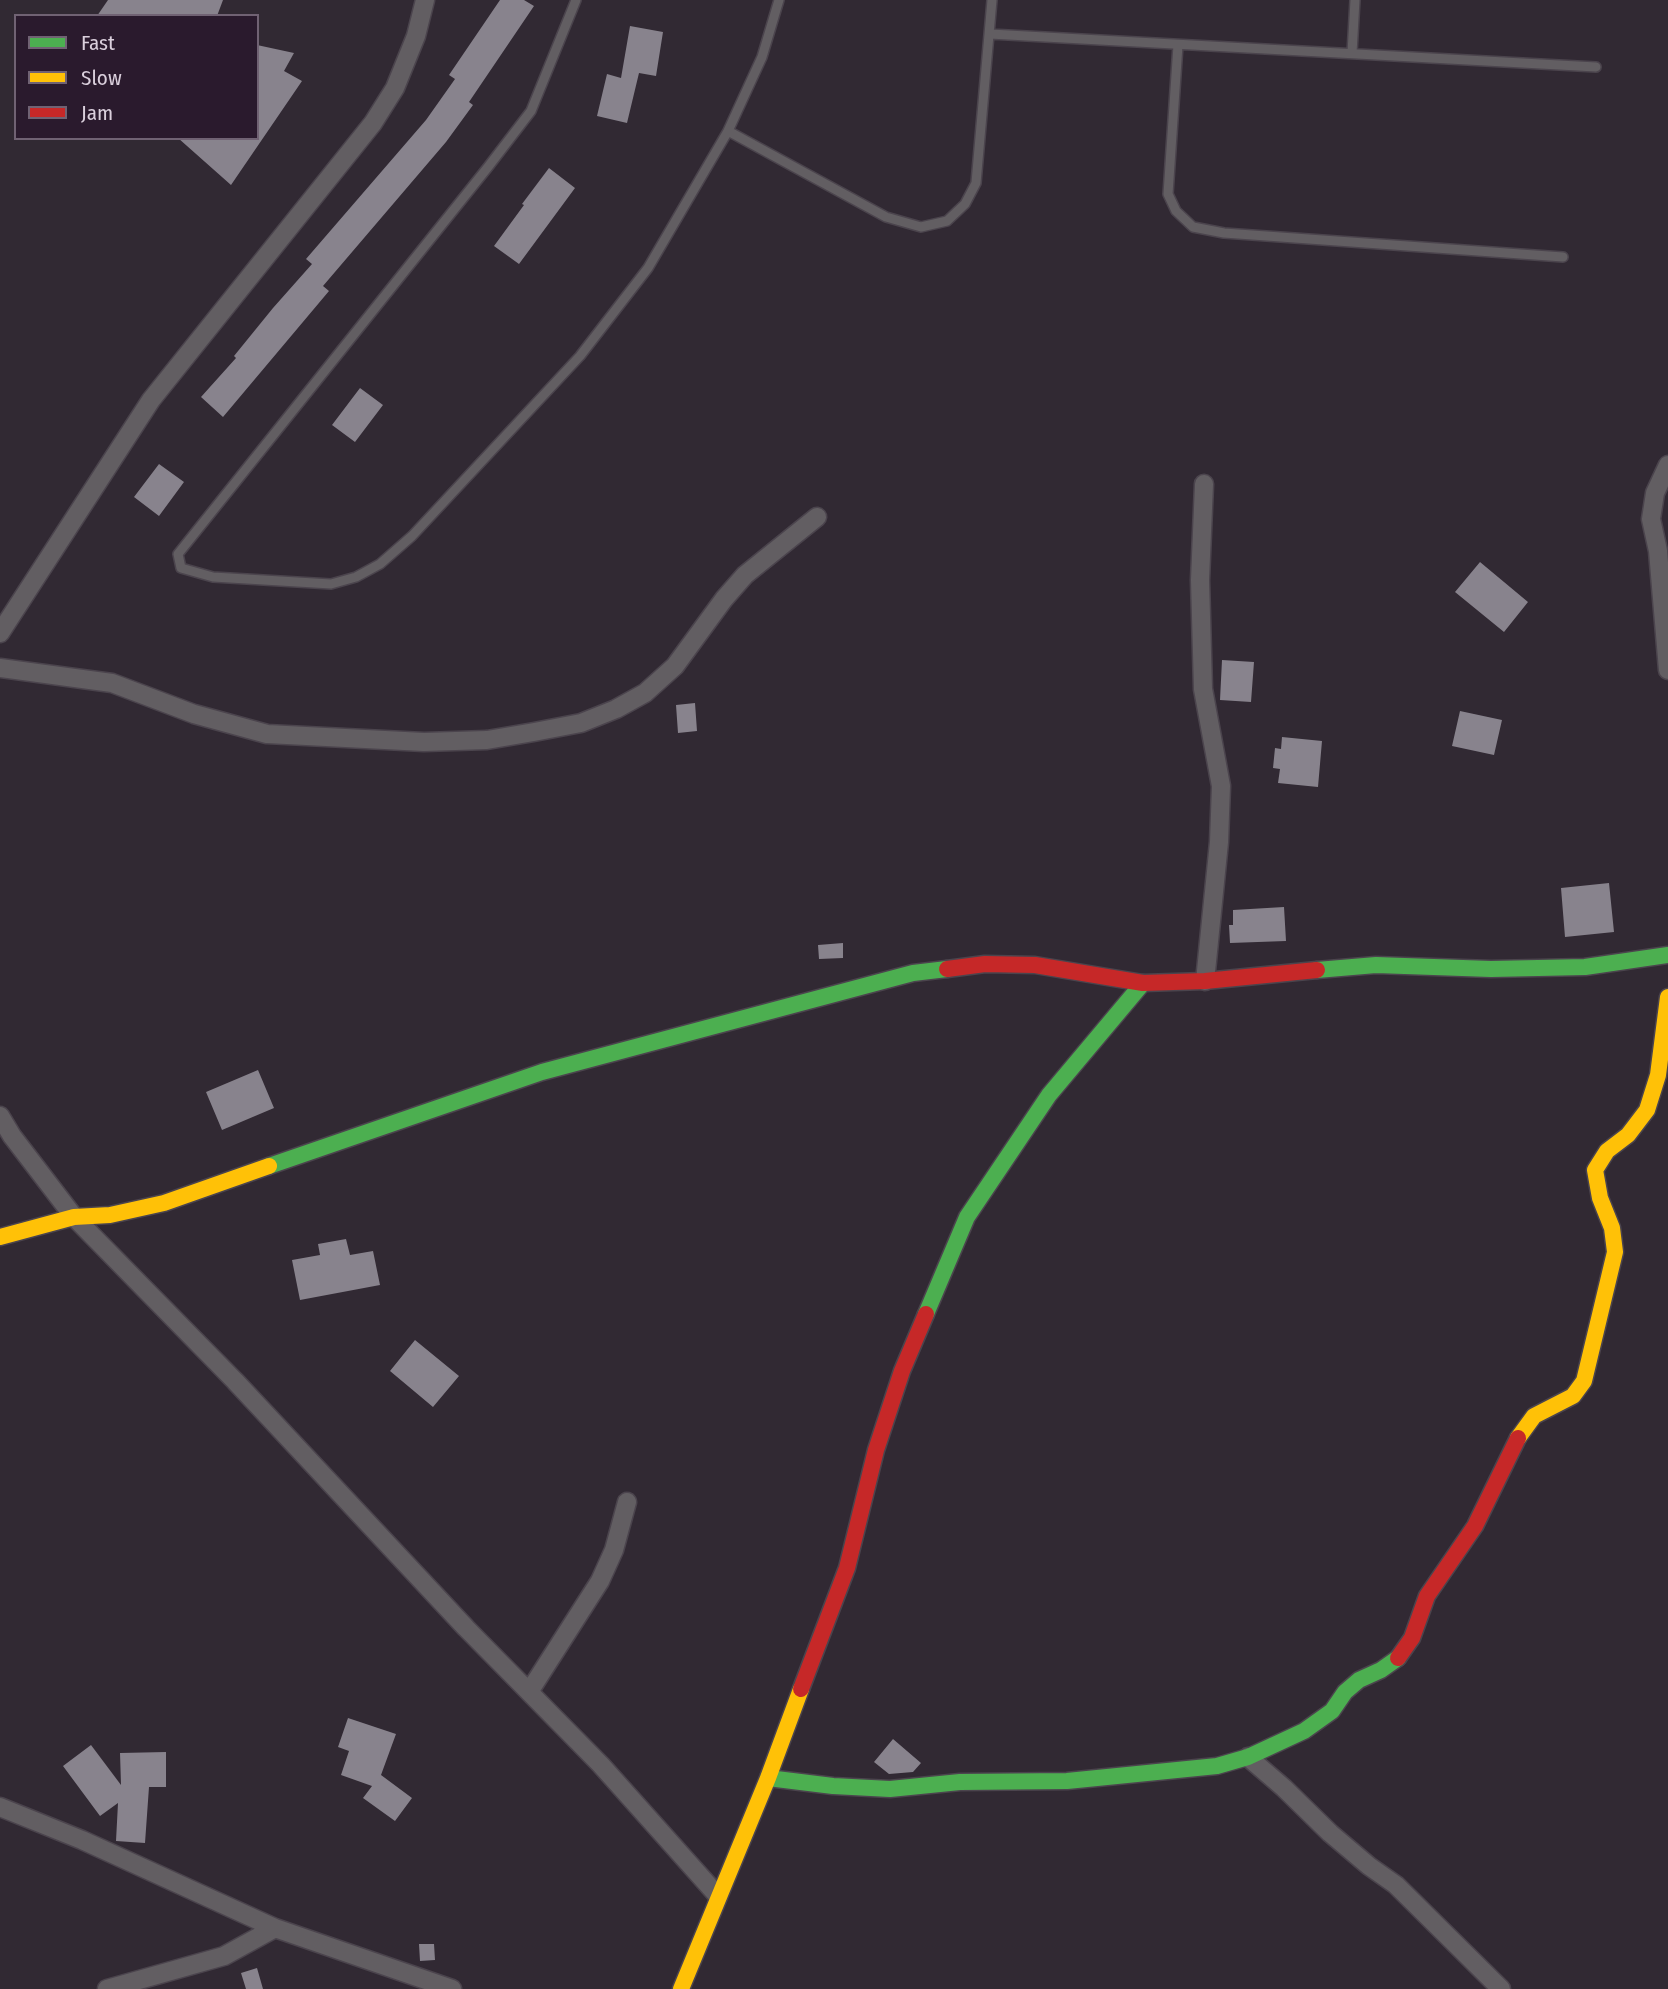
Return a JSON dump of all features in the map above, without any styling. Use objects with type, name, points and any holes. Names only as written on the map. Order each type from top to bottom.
[{"type":"street","points":[[0,633],[150,400],[373,123],[395,88],[416,36],[425,0]]},
{"type":"street","points":[[1668,465],[1655,493],[1651,519],[1658,551],[1668,670]]},
{"type":"street","points":[[1204,484],[1200,580],[1202,689],[1221,786],[1219,842],[1205,981]]},
{"type":"street","points":[[0,668],[112,683],[194,715],[267,734],[424,742],[487,740],[546,730],[581,723],[617,709],[645,693],[675,666],[745,575],[817,517]]},
{"type":"street","points":[[0,1237],[74,1217],[110,1215],[164,1203],[542,1072],[913,973],[985,964],[1035,965],[1143,983],[1205,981],[1377,965],[1585,967],[1668,955]]},
{"type":"street","points":[[681,1989],[768,1778],[846,1568],[876,1450],[902,1371],[967,1217],[1049,1095],[1143,983]]},
{"type":"street","points":[[768,1778],[833,1786],[890,1789],[960,1782],[1067,1781],[1217,1766],[1248,1757],[1304,1731],[1332,1712],[1345,1692],[1359,1679],[1381,1670],[1399,1656],[1412,1638],[1427,1595],[1475,1526],[1517,1440],[1534,1416],[1573,1396],[1584,1381],[1615,1252],[1612,1228],[1600,1198],[1595,1170],[1607,1151],[1628,1135],[1647,1110],[1658,1075],[1668,997]]},
{"type":"street","points":[[0,1116],[12,1136],[74,1217],[235,1381],[466,1628],[601,1765],[719,1896]]},
{"type":"street","points":[[529,1692],[600,1581],[614,1550],[627,1502]]},
{"type":"street","points":[[1248,1757],[1330,1833],[1396,1885],[1501,1989]]},
{"type":"street","points":[[0,1807],[82,1840],[275,1927],[452,1989]]},
{"type":"street","points":[[107,1989],[224,1956],[275,1927]]},
{"type":"lane","points":[[576,0],[531,111],[196,530],[178,554],[181,568],[213,577],[331,584],[356,577],[380,564],[412,536],[580,356],[648,268],[728,131],[762,57],[779,0]]},
{"type":"lane","points":[[728,131],[886,217],[920,227],[947,221],[965,204],[976,183],[992,0]]},
{"type":"lane","points":[[1352,53],[1355,0]]},
{"type":"lane","points":[[990,34],[1596,66]]},
{"type":"lane","points":[[1178,45],[1168,194],[1176,211],[1193,228],[1224,233],[1563,257]]},
{"type":"building","points":[[108,0],[223,0],[218,14],[98,14]]},
{"type":"building","points":[[500,0],[524,0],[534,6],[469,102],[473,105],[446,142],[323,286],[329,291],[223,417],[201,397],[312,264],[306,259],[426,120],[455,79],[449,75]]},
{"type":"building","points":[[630,26],[663,32],[656,76],[639,73],[627,123],[597,116],[607,74],[621,78]]},
{"type":"building","points":[[259,45],[294,53],[284,71],[302,81],[231,185],[180,140],[259,140]]},
{"type":"building","points":[[549,168],[575,188],[519,264],[494,246]]},
{"type":"building","points":[[360,388],[383,405],[355,442],[332,425]]},
{"type":"building","points":[[159,464],[184,482],[159,516],[134,497]]},
{"type":"building","points":[[1480,562],[1528,602],[1504,632],[1455,592]]},
{"type":"building","points":[[1222,660],[1254,662],[1251,702],[1220,700]]},
{"type":"building","points":[[695,703],[697,731],[678,733],[676,705]]},
{"type":"building","points":[[1460,711],[1502,720],[1494,755],[1452,746]]},
{"type":"building","points":[[1282,737],[1322,741],[1318,787],[1278,783],[1280,769],[1273,768],[1275,748],[1281,749]]},
{"type":"building","points":[[1609,883],[1614,932],[1565,937],[1561,888]]},
{"type":"building","points":[[1284,907],[1286,941],[1230,943],[1229,925],[1233,925],[1233,910]]},
{"type":"building","points":[[843,943],[843,958],[819,959],[818,945]]},
{"type":"building","points":[[258,1070],[274,1108],[222,1130],[206,1092]]},
{"type":"building","points":[[346,1239],[350,1255],[373,1251],[380,1285],[300,1300],[292,1260],[320,1255],[318,1244]]},
{"type":"building","points":[[415,1340],[459,1376],[433,1407],[390,1371]]},
{"type":"building","points":[[348,1718],[396,1734],[381,1775],[412,1798],[395,1821],[363,1798],[372,1786],[341,1775],[349,1751],[338,1747]]},
{"type":"building","points":[[893,1739],[921,1763],[913,1772],[889,1774],[874,1762]]},
{"type":"building","points":[[91,1745],[121,1785],[120,1753],[166,1752],[166,1787],[149,1787],[145,1843],[116,1841],[118,1803],[100,1816],[63,1766]]},
{"type":"building","points":[[419,1944],[434,1944],[435,1960],[420,1961]]},
{"type":"building","points":[[257,1968],[263,1989],[246,1989],[241,1973]]},
{"type":"traffic: fast","points":[[1317,970],[1376,965],[1491,969],[1585,967],[1668,955]]},
{"type":"traffic: fast","points":[[269,1166],[542,1072],[913,973],[947,969]]},
{"type":"traffic: fast","points":[[926,1314],[967,1217],[1049,1095],[1143,983]]},
{"type":"traffic: fast","points":[[768,1778],[833,1786],[890,1789],[960,1782],[1067,1781],[1217,1766],[1248,1757],[1304,1731],[1332,1711],[1345,1692],[1359,1680],[1398,1658]]},
{"type":"traffic: slow","points":[[1518,1438],[1534,1416],[1573,1396],[1584,1381],[1615,1252],[1612,1228],[1600,1198],[1595,1170],[1607,1151],[1628,1135],[1647,1110],[1658,1075],[1668,997]]},
{"type":"traffic: slow","points":[[0,1237],[74,1217],[110,1215],[164,1203],[269,1166]]},
{"type":"traffic: slow","points":[[681,1989],[768,1778],[801,1689]]},
{"type":"traffic: jam","points":[[947,969],[985,964],[1035,965],[1143,983],[1205,981],[1317,970]]},
{"type":"traffic: jam","points":[[801,1689],[847,1568],[876,1450],[902,1371],[926,1314]]},
{"type":"traffic: jam","points":[[1398,1658],[1412,1638],[1427,1596],[1475,1526],[1518,1438]]}]
